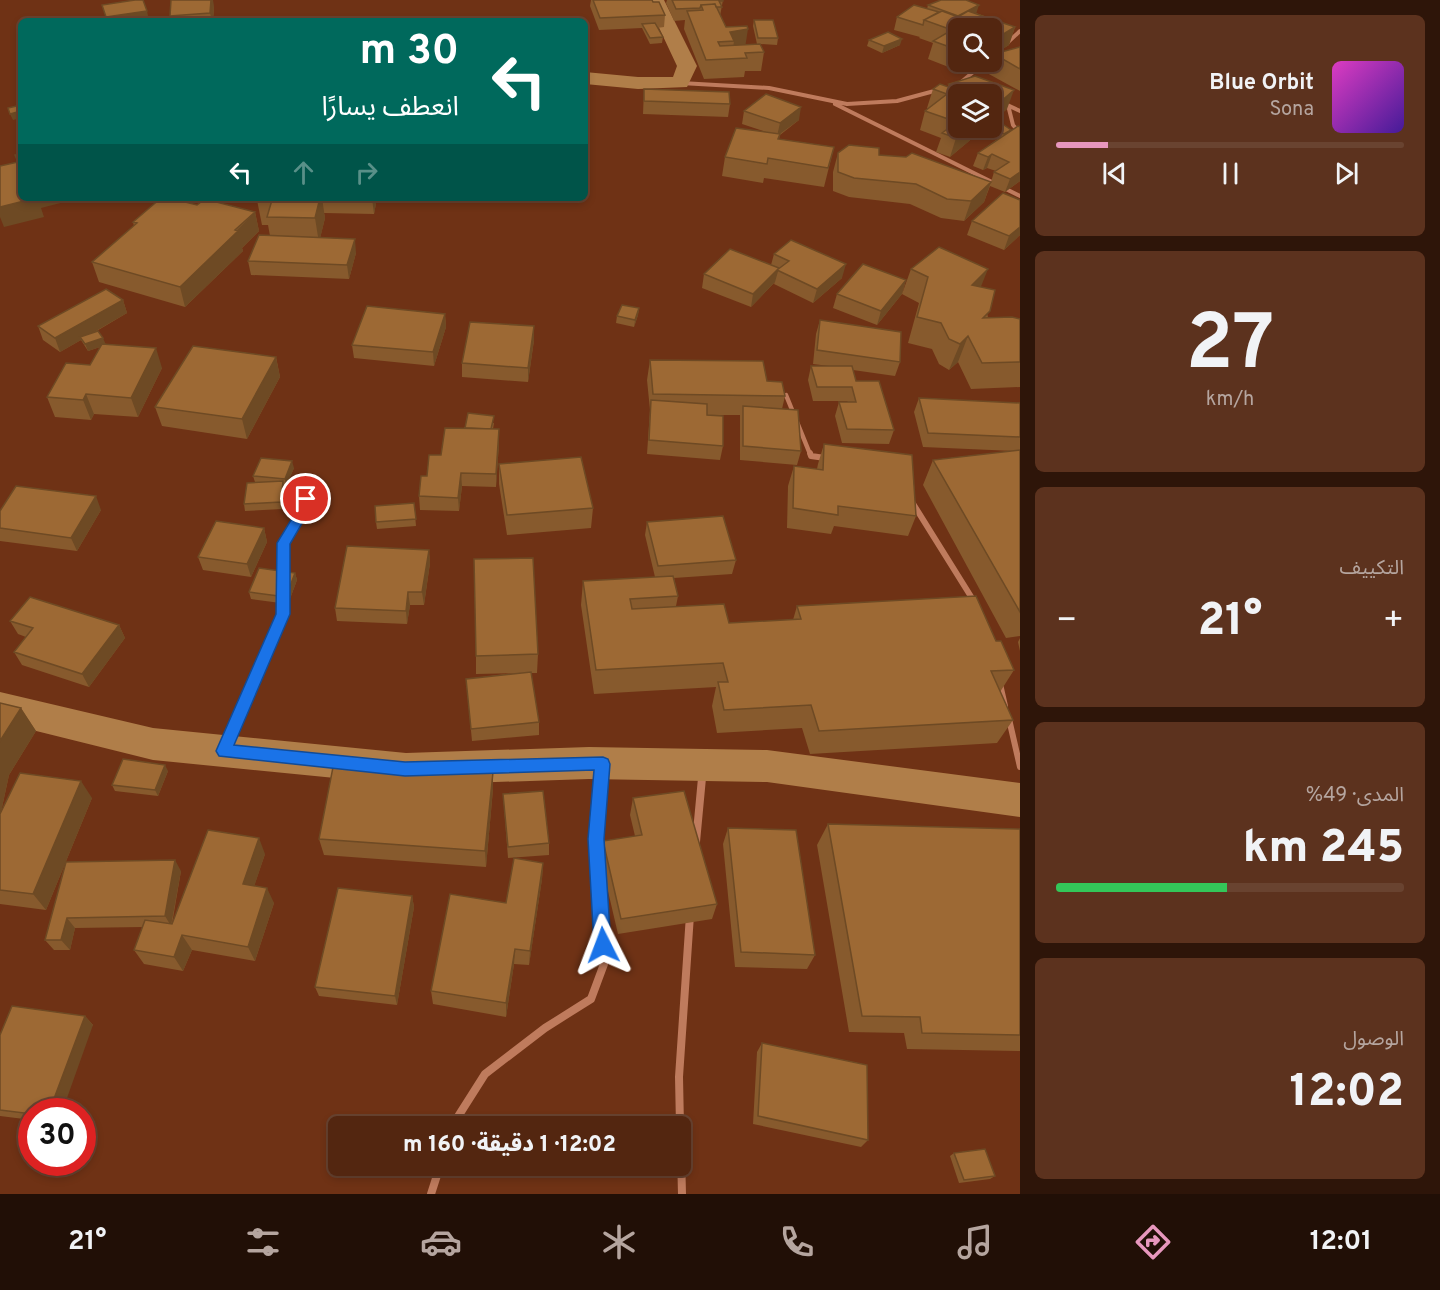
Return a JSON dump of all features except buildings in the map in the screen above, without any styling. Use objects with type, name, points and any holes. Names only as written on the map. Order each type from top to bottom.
[{"type":"street","points":[[655,0],[687,66],[680,83]]},
{"type":"street","points":[[1002,47],[1020,31]]},
{"type":"street","points":[[960,84],[974,72]]},
{"type":"street","points":[[588,78],[638,83],[769,88],[848,104],[897,101],[939,90]]},
{"type":"street","points":[[827,100],[1020,196]]},
{"type":"street","points":[[1002,102],[1020,111]]},
{"type":"street","points":[[1008,105],[1013,125],[1020,133]]},
{"type":"street","points":[[786,394],[812,456],[833,459]]},
{"type":"street","points":[[906,494],[970,592],[978,611]]},
{"type":"street","points":[[224,751],[283,614],[283,543],[302,513],[306,499]]},
{"type":"street","points":[[998,675],[1020,767]]},
{"type":"street","points":[[0,707],[153,744],[405,769],[603,764],[767,766],[1020,800]]},
{"type":"street","points":[[458,1116],[485,1074],[545,1028],[591,999],[604,964],[596,839],[603,764]]},
{"type":"street","points":[[695,847],[702,765]]},
{"type":"street","points":[[680,1116],[679,1077],[690,906]]},
{"type":"street","points":[[430,1194],[436,1176]]},
{"type":"street","points":[[682,1176],[682,1194]]},
{"type":"route","points":[[306,499],[302,513],[283,543],[283,614],[272,634],[224,751],[405,769],[603,764],[596,839],[603,945]]}]
